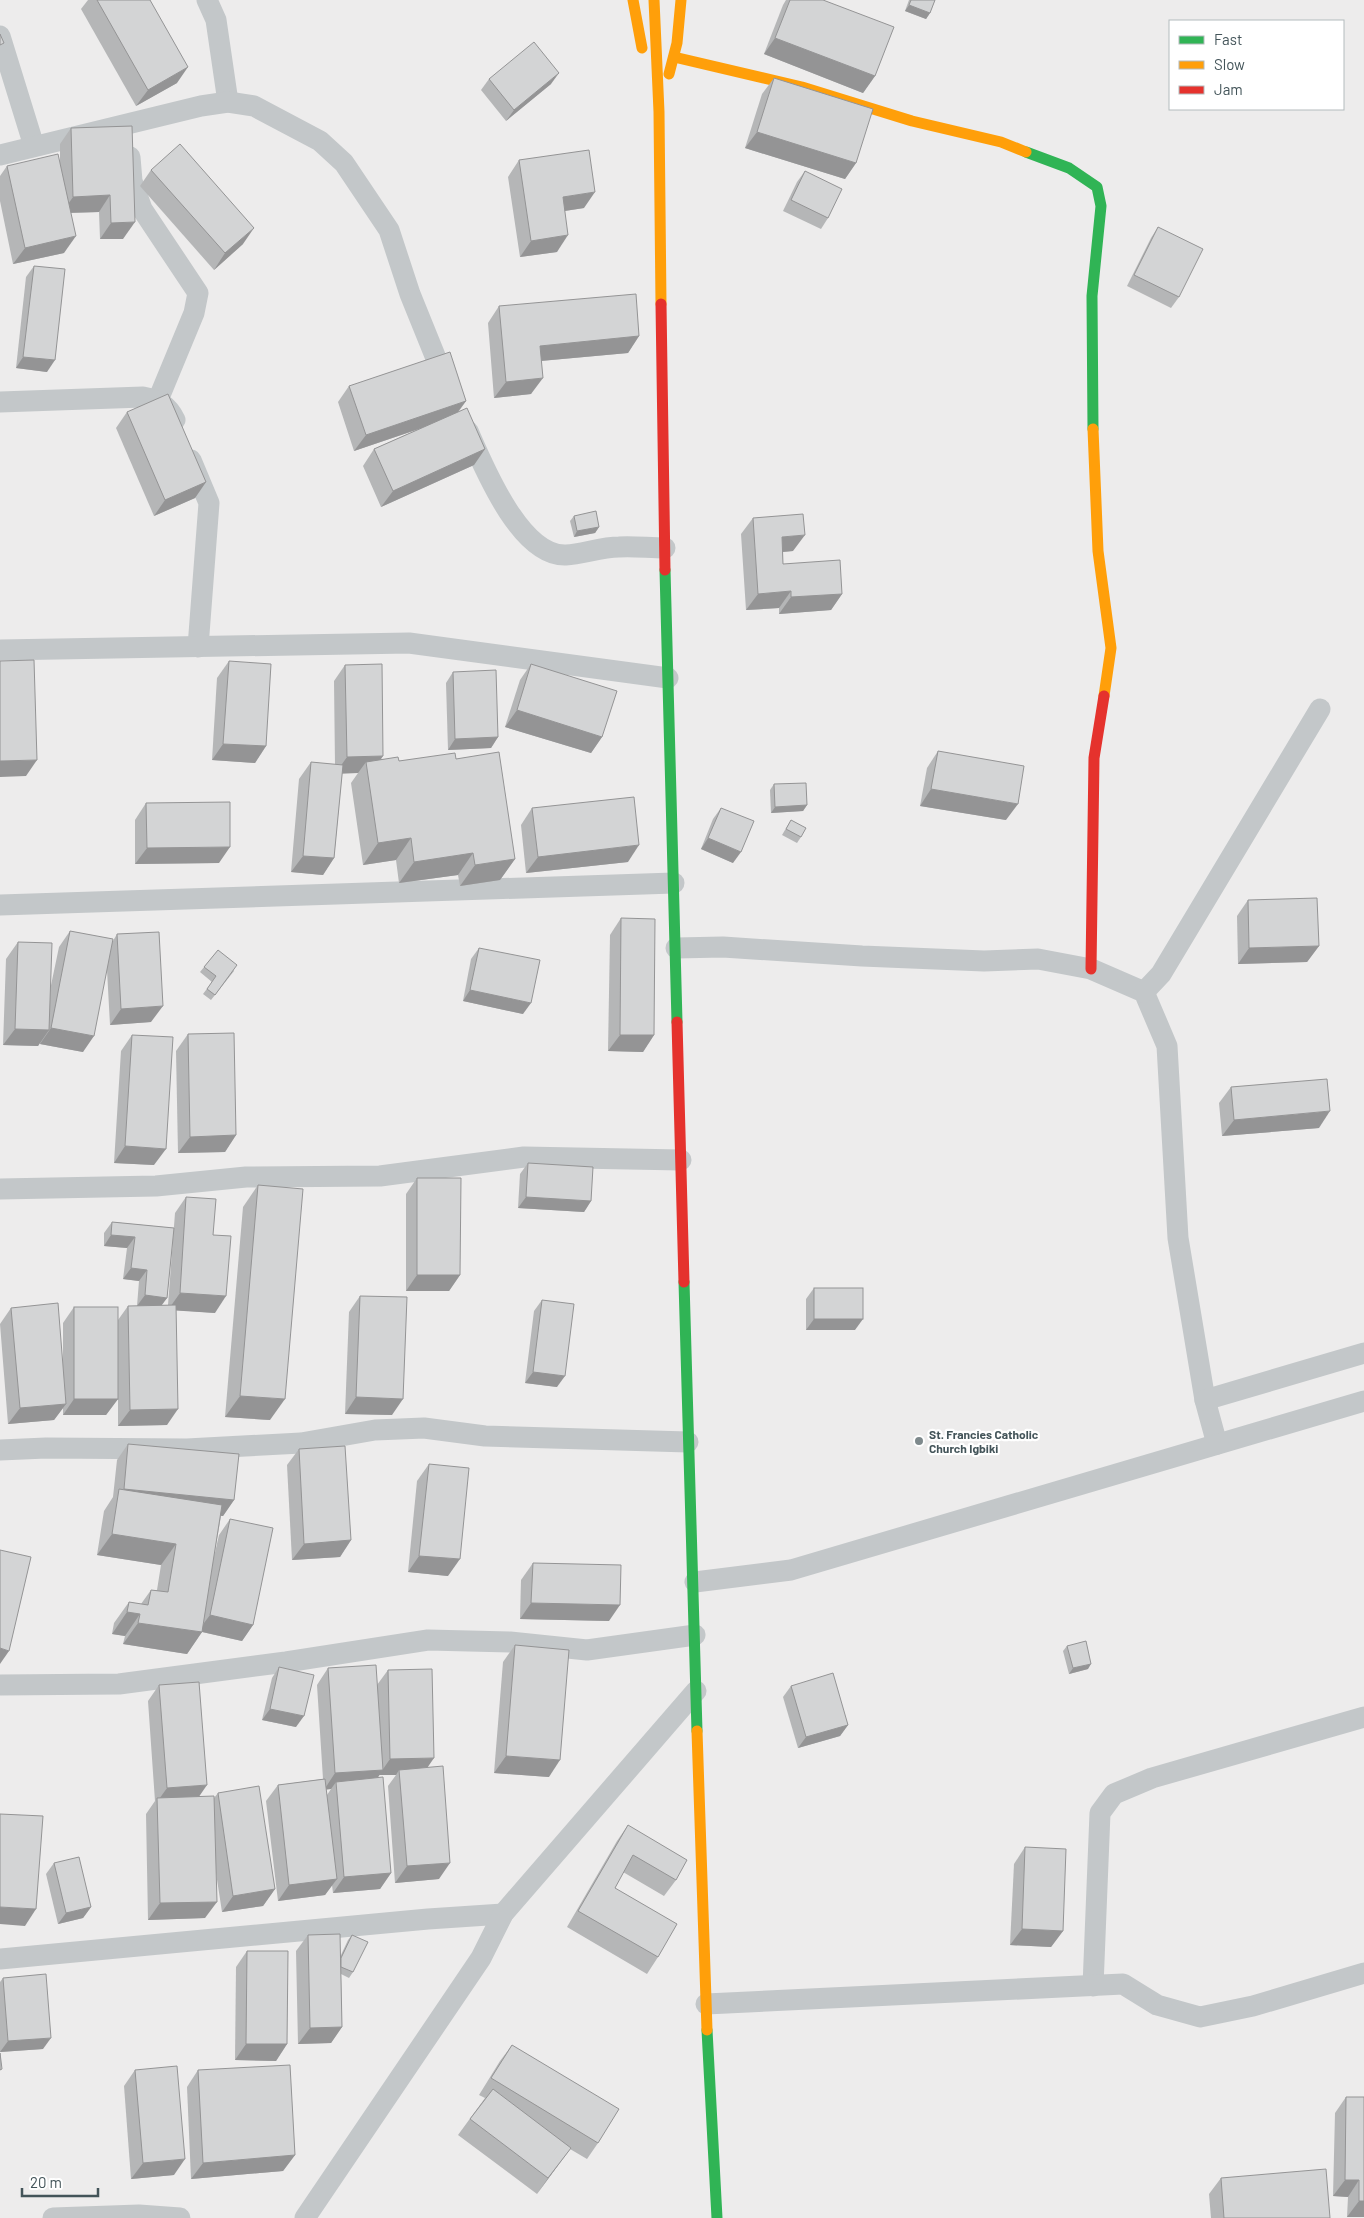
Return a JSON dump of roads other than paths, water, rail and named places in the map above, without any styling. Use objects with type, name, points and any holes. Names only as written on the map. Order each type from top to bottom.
[{"type":"street","points":[[207,0],[216,20],[228,102]]},
{"type":"street","points":[[633,0],[642,47],[659,112]]},
{"type":"street","points":[[654,0],[659,112],[662,458],[688,1442],[695,1582],[696,1691],[706,2004],[717,2218]]},
{"type":"street","points":[[659,112],[677,43],[681,0]]},
{"type":"street","points":[[0,36],[34,146]]},
{"type":"street","points":[[674,57],[802,87],[912,120],[1000,142],[1069,168],[1098,187],[1101,206],[1092,296],[1092,397],[1098,552],[1111,648],[1094,758],[1091,969]]},
{"type":"street","points":[[0,155],[228,102],[254,106],[320,140],[344,163],[389,230],[410,294],[456,406],[490,482],[522,531],[541,546],[564,555],[618,547],[665,548]]},
{"type":"street","points":[[127,124],[132,182],[142,209],[198,293],[194,312],[158,400]]},
{"type":"street","points":[[0,402],[143,397],[158,400],[172,413],[209,503],[198,648]]},
{"type":"street","points":[[0,650],[409,644],[668,678]]},
{"type":"street","points":[[1144,992],[1161,974],[1320,709]]},
{"type":"street","points":[[0,905],[674,883]]},
{"type":"street","points":[[676,948],[723,947],[862,956],[984,960],[1038,959],[1091,969],[1144,992],[1167,1046],[1178,1238],[1205,1400],[1217,1444]]},
{"type":"street","points":[[0,1188],[156,1186],[246,1177],[380,1176],[524,1157],[681,1160]]},
{"type":"street","points":[[1205,1400],[1364,1353]]},
{"type":"street","points":[[695,1582],[791,1570],[1364,1402]]},
{"type":"street","points":[[0,1450],[46,1448],[187,1449],[301,1443],[375,1430],[424,1428],[485,1436],[688,1442]]},
{"type":"street","points":[[0,1685],[119,1684],[286,1662],[428,1640],[510,1642],[587,1650],[695,1635]]},
{"type":"street","points":[[305,2218],[481,1958],[502,1914],[696,1691]]},
{"type":"street","points":[[1093,1986],[1100,1814],[1114,1794],[1152,1778],[1364,1717]]},
{"type":"street","points":[[0,1960],[428,1918],[502,1914]]},
{"type":"street","points":[[706,2004],[1123,1984],[1157,2005],[1200,2017],[1253,2006],[1364,1974]]},
{"type":"street","points":[[53,2218],[138,2215],[180,2218]]},
{"type":"place","name":"St. Francies Catholic Church Igbiki","points":[[919,1441]]}]
